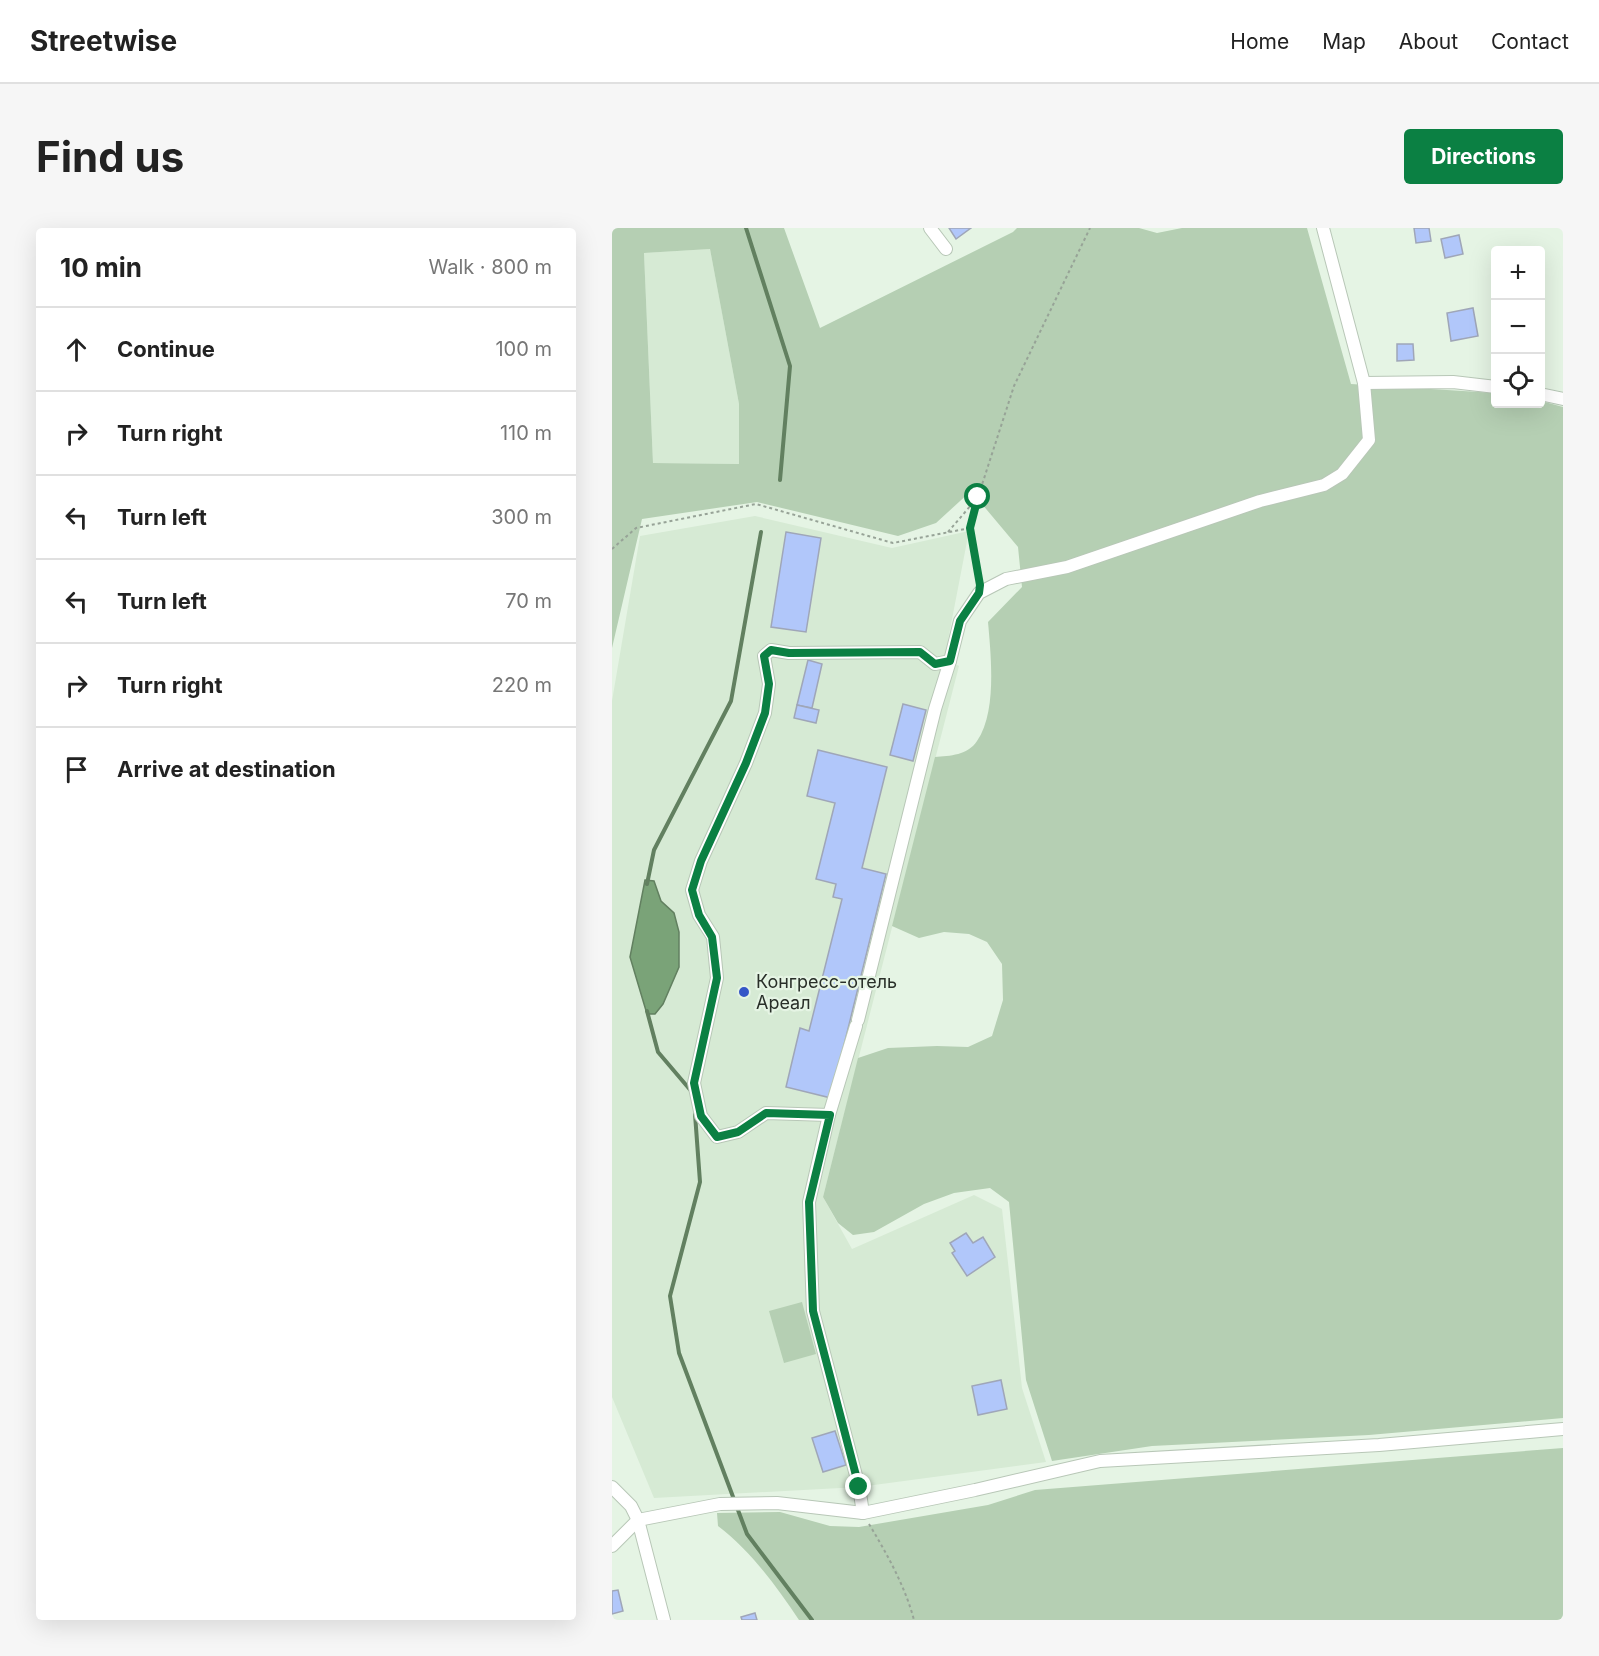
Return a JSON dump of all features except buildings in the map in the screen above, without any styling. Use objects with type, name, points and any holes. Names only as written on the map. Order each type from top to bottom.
[{"type":"street","points":[[930,228],[946,249]]},
{"type":"street","points":[[862,1514],[859,1487],[813,1311],[809,1202],[830,1115],[857,1023],[935,709],[960,621],[979,593],[1006,579],[1067,567],[1260,501],[1324,485],[1342,474],[1369,440],[1364,383],[1323,228]]},
{"type":"street","points":[[1364,383],[1453,382],[1491,386]]},
{"type":"street","points":[[1545,395],[1563,399]]},
{"type":"street","points":[[830,1115],[766,1113],[738,1132],[717,1137],[701,1116],[694,1083],[717,978],[712,937],[699,915],[692,890],[701,861],[746,763],[765,713],[769,684],[764,656],[771,650],[789,653],[920,652],[935,664],[950,661]]},
{"type":"street","points":[[612,1546],[638,1520],[720,1504],[777,1503],[862,1514],[1100,1461],[1379,1445],[1563,1429]]},
{"type":"street","points":[[612,1487],[631,1506],[638,1520],[664,1620]]},
{"type":"path","points":[[979,593],[980,585],[970,528],[978,497],[1014,386],[1090,228]]},
{"type":"path","points":[[948,532],[978,497]]},
{"type":"path","points":[[612,549],[636,528],[756,504],[893,543],[970,528]]},
{"type":"path","points":[[862,1514],[883,1548],[911,1608],[914,1620]]},
{"type":"shaded area","points":[[612,228],[784,228],[820,328],[1017,228],[1139,228],[1157,233],[1182,228],[1307,228],[1351,384],[1491,393],[1491,408],[1545,408],[1545,402],[1563,407],[1563,1418],[1369,1435],[1152,1446],[1052,1461],[1026,1380],[1009,1202],[990,1188],[954,1193],[924,1204],[874,1232],[853,1235],[838,1223],[823,1197],[858,1058],[888,1048],[968,1047],[992,1036],[1003,1000],[1002,964],[987,942],[969,934],[944,932],[919,938],[892,926],[935,757],[958,754],[973,746],[988,715],[991,683],[988,622],[1022,587],[1018,547],[971,491],[936,523],[898,536],[757,502],[642,519],[612,648]],"holes":[[[710,249],[739,404],[739,464],[653,463],[644,253]]]},
{"type":"shaded area","points":[[710,249],[739,404],[740,464],[653,463],[644,253]]},
{"type":"shaded area","name":"Конгресс-отель Ареал","points":[[755,516],[892,548],[969,531],[948,640],[950,661],[959,666],[823,1197],[852,1249],[974,1195],[1002,1209],[1022,1388],[1046,1462],[859,1487],[654,1498],[612,1397],[612,701],[640,536]]},
{"type":"shaded area","points":[[645,880],[654,881],[661,901],[674,913],[679,932],[679,967],[663,1004],[655,1014],[647,1014],[630,957]]},
{"type":"shaded area","points":[[802,1302],[816,1354],[784,1363],[769,1311]]},
{"type":"shaded area","points":[[1563,1448],[1563,1620],[799,1620],[752,1558],[718,1526],[717,1513],[780,1512],[830,1526],[859,1527],[988,1505],[1035,1490]]},
{"type":"waterway","points":[[746,228],[790,366],[780,480]]},
{"type":"waterway","points":[[647,884],[654,850],[731,701],[761,532]]},
{"type":"waterway","points":[[647,1011],[658,1052],[692,1092]]},
{"type":"waterway","points":[[695,1114],[700,1182],[670,1296],[679,1353],[747,1534],[812,1620]]},
{"type":"place","name":"Конгресс-отель Ареал","points":[[744,992]]},
{"type":"route","points":[[859,1487],[813,1311],[809,1202],[830,1115],[766,1113],[738,1132],[717,1137],[701,1116],[694,1083],[717,978],[712,937],[699,915],[692,890],[701,861],[746,763],[765,713],[769,684],[764,656],[771,650],[789,653],[920,652],[935,664],[950,661],[960,621],[979,593],[980,585],[970,528],[978,497]]}]
